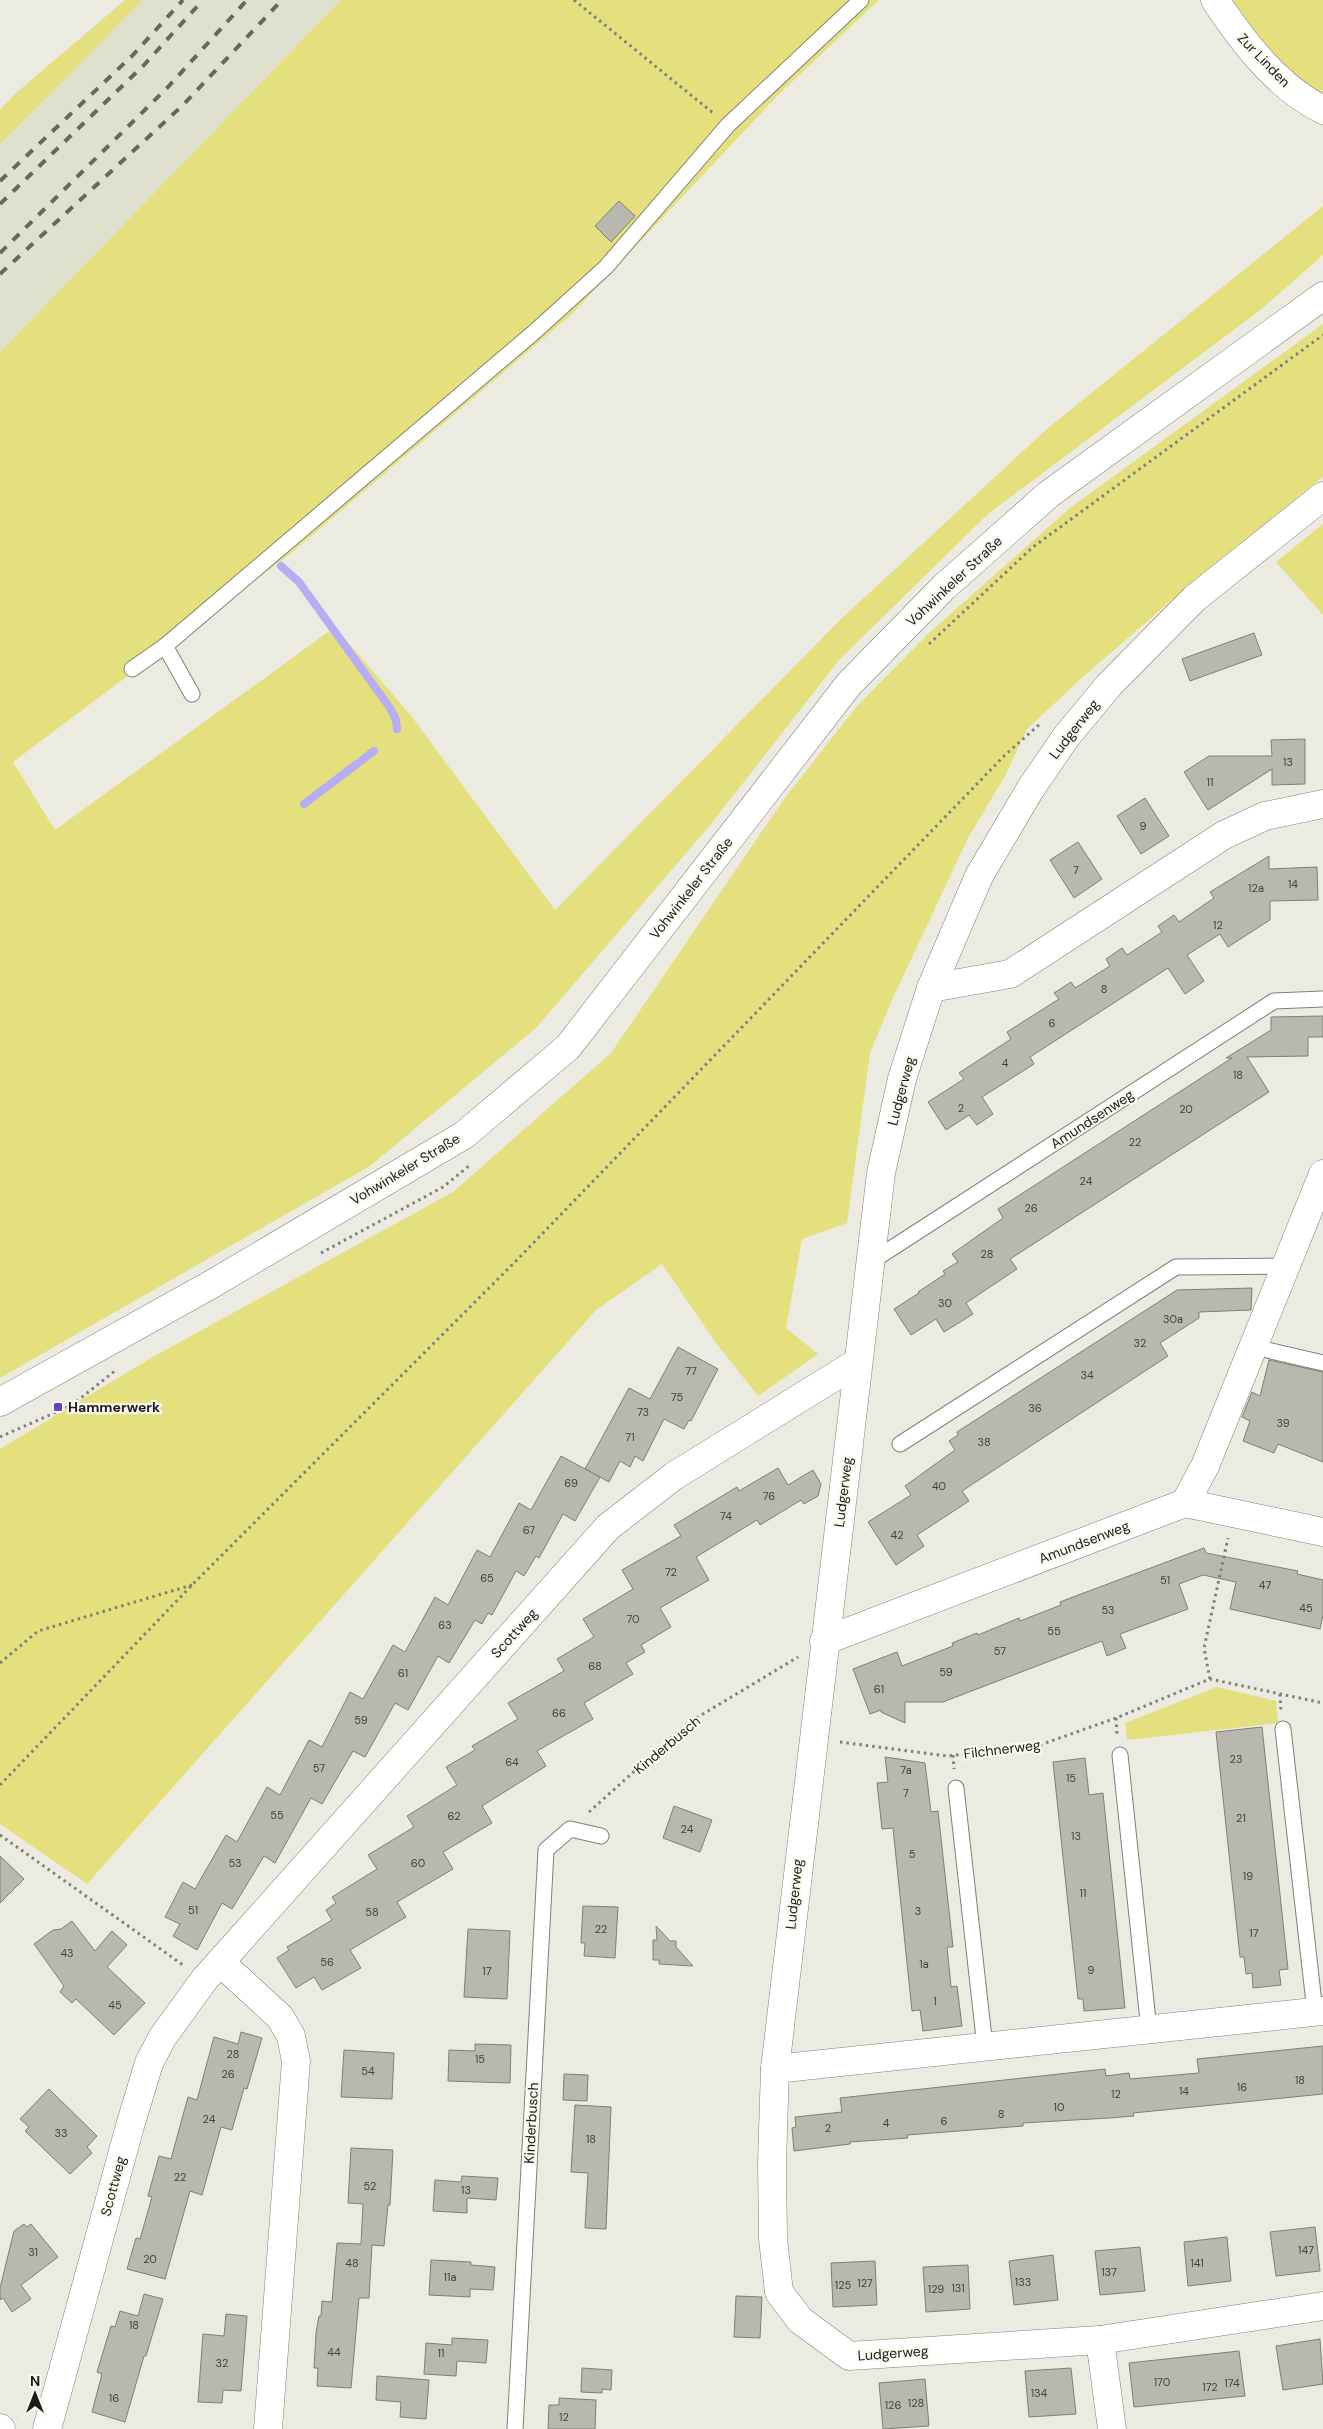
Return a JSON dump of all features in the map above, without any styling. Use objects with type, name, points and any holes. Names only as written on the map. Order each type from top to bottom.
[{"type":"street","name":"Zur Linden","points":[[1215,0],[1232,25],[1264,64],[1306,101],[1323,110]]},
{"type":"street","name":"Vohwinkeler Straße","points":[[0,1402],[212,1284],[464,1135],[518,1091],[568,1047],[849,684],[944,587],[1049,494],[1323,296]]},
{"type":"street","name":"Ludgerweg","points":[[1323,496],[1195,598],[1109,685],[1066,737],[1030,788],[979,876],[931,988],[902,1079],[883,1164],[869,1263],[774,2069],[772,2163],[773,2239],[779,2292],[800,2320],[849,2356],[1100,2340],[1323,2306]]},
{"type":"street","points":[[931,988],[1010,974],[1224,835],[1265,816],[1323,804]]},
{"type":"street","points":[[1323,1174],[1205,1466],[1185,1503],[1323,1532]]},
{"type":"street","name":"Scottweg","points":[[47,2429],[149,2063],[162,2038],[212,1971],[608,1527],[674,1476],[858,1362]]},
{"type":"street","name":"Amundsenweg","points":[[824,1641],[1185,1503]]},
{"type":"street","points":[[212,1971],[280,2017],[291,2036],[296,2061],[268,2429]]},
{"type":"street","points":[[774,2069],[1319,2011]]},
{"type":"street","points":[[1100,2340],[1112,2429]]},
{"type":"lane","points":[[132,668],[165,646],[532,334],[606,267],[728,125],[861,0]]},
{"type":"lane","points":[[165,646],[192,694]]},
{"type":"lane","name":"Amundsenweg","points":[[869,1263],[1274,1001],[1323,999]]},
{"type":"lane","points":[[900,1444],[1176,1267],[1286,1266]]},
{"type":"lane","points":[[1254,1348],[1323,1363]]},
{"type":"lane","points":[[1283,1729],[1319,2011]]},
{"type":"lane","points":[[1120,1755],[1149,2030]]},
{"type":"lane","points":[[956,1788],[985,2047]]},
{"type":"lane","points":[[570,1829],[601,1836]]},
{"type":"lane","name":"Kinderbusch","points":[[515,2429],[546,1850],[570,1829]]},
{"type":"path","points":[[574,0],[728,125]]},
{"type":"path","points":[[0,1785],[192,1585],[515,1262],[1004,756],[1047,718]]},
{"type":"path","points":[[1223,1561],[1204,1648],[1210,1679],[1323,1703]]},
{"type":"path","points":[[0,1663],[38,1631],[192,1585]]},
{"type":"path","name":"Kinderbusch","points":[[570,1829],[688,1723],[824,1641]]},
{"type":"path","name":"Filchnerweg","points":[[812,1739],[947,1756],[1040,1745],[1116,1718],[1210,1679]]},
{"type":"path","points":[[0,1835],[212,1971]]},
{"type":"shaded area","points":[[125,0],[143,0],[0,144],[0,110],[16,93]]},
{"type":"shaded area","points":[[143,0],[341,0],[0,352],[0,144]]},
{"type":"shaded area","points":[[341,0],[879,0],[778,95],[572,314],[290,554],[13,762],[55,830],[335,627],[412,717],[555,910],[841,619],[1048,428],[1323,206],[1323,255],[1259,311],[988,514],[839,660],[711,824],[536,1028],[370,1166],[0,1378],[0,352]]},
{"type":"shaded area","points":[[1231,0],[1323,0],[1323,94],[1294,78],[1254,34]]},
{"type":"shaded area","points":[[1323,324],[1323,477],[1209,568],[1085,675],[1027,729],[1005,776],[968,838],[892,1000],[870,1053],[847,1223],[802,1239],[786,1328],[818,1354],[758,1396],[716,1343],[662,1264],[596,1310],[87,1884],[0,1824],[0,1449],[151,1358],[453,1192],[611,1053],[784,799],[857,706],[929,633],[1070,508]]},
{"type":"shaded area","points":[[1323,524],[1323,615],[1276,562]]},
{"type":"shaded area","points":[[1217,1687],[1276,1701],[1278,1723],[1127,1740],[1125,1723]]},
{"type":"building","points":[[619,201],[635,216],[611,242],[595,226]]},
{"type":"building","points":[[1254,633],[1262,655],[1190,681],[1182,659]]},
{"type":"building","points":[[1305,739],[1305,784],[1272,785],[1272,769],[1208,810],[1184,772],[1209,756],[1272,756],[1271,740]]},
{"type":"building","points":[[1145,798],[1169,836],[1141,854],[1117,816]]},
{"type":"building","points":[[1078,842],[1102,879],[1074,898],[1050,860]]},
{"type":"building","points":[[1269,856],[1269,869],[1317,867],[1318,900],[1270,901],[1270,920],[1228,947],[1220,934],[1187,955],[1204,981],[1185,994],[1168,968],[1030,1057],[1034,1064],[982,1097],[993,1114],[977,1125],[969,1115],[946,1130],[928,1102],[964,1079],[959,1073],[1011,1039],[1007,1032],[1059,999],[1054,993],[1071,982],[1075,988],[1110,966],[1106,959],[1122,948],[1127,955],[1162,932],[1158,926],[1174,915],[1179,922],[1214,898],[1210,892]]},
{"type":"building","points":[[1323,1016],[1323,1037],[1308,1037],[1308,1056],[1247,1057],[1269,1092],[1010,1259],[1017,1269],[966,1303],[973,1314],[944,1332],[936,1319],[911,1335],[894,1309],[945,1274],[943,1271],[958,1262],[952,1254],[1003,1218],[998,1209],[1232,1058],[1226,1058],[1271,1030],[1271,1017]]},
{"type":"building","points":[[1252,1288],[1251,1310],[1199,1312],[1199,1318],[1160,1343],[1168,1356],[962,1491],[969,1501],[917,1535],[924,1546],[896,1565],[868,1522],[911,1495],[905,1486],[955,1450],[949,1441],[958,1435],[957,1432],[1177,1290]]},
{"type":"building","points":[[678,1347],[718,1369],[691,1421],[689,1420],[684,1429],[664,1419],[643,1461],[635,1456],[630,1467],[620,1461],[609,1482],[585,1469],[629,1388],[650,1399]]},
{"type":"building","points":[[1269,1360],[1323,1372],[1323,1462],[1278,1444],[1274,1453],[1243,1441],[1250,1421],[1242,1417],[1252,1392],[1260,1396]]},
{"type":"building","points":[[561,1456],[600,1477],[575,1521],[563,1514],[539,1558],[536,1556],[524,1576],[516,1571],[492,1615],[488,1613],[482,1624],[475,1620],[449,1663],[438,1656],[408,1710],[395,1703],[365,1757],[353,1751],[322,1804],[311,1798],[275,1863],[264,1856],[232,1909],[222,1903],[197,1950],[173,1936],[180,1924],[165,1917],[183,1882],[195,1889],[226,1835],[237,1842],[267,1787],[280,1795],[309,1740],[322,1747],[350,1692],[363,1699],[393,1645],[405,1652],[435,1597],[448,1605],[477,1550],[490,1557],[519,1503],[531,1510]]},
{"type":"building","points":[[778,1468],[788,1485],[813,1470],[821,1484],[818,1496],[804,1504],[801,1500],[760,1525],[757,1520],[696,1557],[709,1580],[660,1608],[671,1627],[641,1645],[645,1652],[626,1663],[633,1674],[584,1703],[593,1719],[537,1751],[546,1766],[482,1806],[492,1823],[443,1852],[453,1869],[397,1902],[406,1917],[350,1950],[361,1968],[322,1990],[314,1977],[296,1988],[277,1958],[289,1950],[287,1947],[332,1920],[326,1910],[336,1903],[332,1897],[377,1869],[368,1855],[414,1827],[407,1816],[457,1785],[446,1767],[475,1750],[472,1746],[518,1719],[508,1703],[564,1671],[557,1659],[594,1637],[583,1619],[633,1589],[622,1570],[681,1536],[674,1525],[737,1487],[739,1491]]},
{"type":"building","points":[[1204,1548],[1206,1553],[1298,1571],[1297,1574],[1323,1580],[1323,1615],[1320,1629],[1230,1609],[1236,1582],[1203,1575],[1179,1584],[1188,1609],[1120,1634],[1126,1648],[1107,1656],[1102,1641],[943,1702],[905,1702],[905,1723],[881,1712],[881,1710],[870,1714],[853,1669],[897,1652],[902,1666],[953,1646],[952,1643],[977,1633],[978,1635],[1019,1618],[1020,1621],[1061,1605],[1060,1602]]},
{"type":"building","points":[[1262,1727],[1288,1969],[1279,1970],[1281,1985],[1253,1988],[1252,1973],[1246,1974],[1244,1957],[1240,1957],[1216,1732]]},
{"type":"building","points":[[885,1757],[925,1763],[931,1812],[938,1811],[953,1947],[947,1947],[951,1987],[957,1986],[962,2026],[923,2031],[920,2010],[912,2011],[893,1828],[882,1829],[877,1783],[888,1782]]},
{"type":"building","points":[[1085,1758],[1089,1795],[1103,1793],[1125,2008],[1084,2011],[1083,1999],[1078,1999],[1053,1762]]},
{"type":"building","points":[[674,1806],[712,1820],[700,1852],[663,1838]]},
{"type":"building","points":[[0,1856],[24,1879],[0,1903]]},
{"type":"building","points":[[583,1906],[618,1907],[615,1958],[584,1956],[585,1943],[581,1943]]},
{"type":"building","points":[[72,1921],[95,1951],[112,1931],[127,1945],[107,1967],[145,2003],[114,2035],[76,1999],[72,2003],[60,1992],[64,1986],[34,1944],[53,1930],[61,1929]]},
{"type":"building","points":[[656,1926],[670,1941],[676,1941],[676,1947],[693,1966],[659,1964],[659,1960],[653,1960],[653,1940],[657,1940]]},
{"type":"building","points":[[468,1929],[510,1931],[507,1999],[464,1997]]},
{"type":"building","points":[[241,2032],[262,2038],[247,2089],[244,2088],[232,2130],[221,2127],[202,2195],[190,2191],[165,2279],[127,2269],[136,2238],[140,2239],[152,2197],[148,2196],[159,2156],[171,2159],[188,2097],[197,2100],[214,2037],[238,2044]]},
{"type":"building","points":[[475,2044],[511,2045],[510,2083],[448,2081],[449,2050],[475,2051]]},
{"type":"building","points":[[1323,2046],[1323,2094],[1133,2113],[1134,2116],[1023,2123],[1023,2126],[907,2135],[908,2138],[850,2142],[850,2144],[794,2151],[792,2128],[796,2127],[795,2117],[842,2112],[840,2098],[1105,2069],[1106,2076],[1129,2073],[1130,2079],[1199,2073],[1197,2059]]},
{"type":"building","points":[[344,2050],[394,2053],[392,2099],[341,2097]]},
{"type":"building","points":[[564,2074],[588,2075],[587,2101],[563,2100]]},
{"type":"building","points":[[49,2089],[97,2136],[87,2147],[92,2153],[70,2174],[25,2131],[29,2127],[20,2119]]},
{"type":"building","points":[[575,2105],[611,2107],[606,2229],[585,2228],[588,2173],[571,2172]]},
{"type":"building","points":[[351,2148],[393,2150],[390,2205],[388,2205],[384,2246],[372,2245],[369,2298],[359,2298],[351,2388],[317,2386],[318,2368],[314,2368],[316,2333],[319,2316],[321,2316],[322,2301],[332,2302],[337,2243],[361,2244],[363,2204],[348,2203]]},
{"type":"building","points":[[462,2176],[498,2178],[496,2200],[467,2198],[467,2213],[433,2211],[435,2180],[461,2182]]},
{"type":"building","points":[[24,2224],[27,2227],[31,2224],[58,2257],[21,2285],[31,2299],[12,2312],[3,2298],[0,2300],[0,2288],[14,2231]]},
{"type":"building","points":[[1315,2227],[1320,2271],[1276,2276],[1270,2232]]},
{"type":"building","points":[[1227,2237],[1231,2281],[1188,2286],[1184,2242]]},
{"type":"building","points":[[1140,2247],[1145,2291],[1100,2295],[1095,2251]]},
{"type":"building","points":[[1053,2255],[1058,2300],[1014,2305],[1009,2261]]},
{"type":"building","points":[[431,2260],[471,2262],[471,2265],[495,2267],[493,2290],[470,2289],[470,2297],[429,2295]]},
{"type":"building","points":[[875,2261],[877,2305],[833,2307],[831,2263]]},
{"type":"building","points":[[968,2265],[970,2309],[926,2312],[923,2267]]},
{"type":"building","points":[[144,2294],[163,2299],[125,2422],[92,2412],[102,2374],[97,2372],[111,2326],[115,2327],[120,2311],[138,2316]]},
{"type":"building","points":[[736,2296],[762,2297],[760,2338],[734,2337]]},
{"type":"building","points":[[226,2314],[247,2316],[241,2391],[223,2390],[222,2403],[198,2402],[203,2334],[224,2336]]},
{"type":"building","points":[[452,2338],[488,2340],[486,2363],[457,2361],[456,2376],[424,2374],[426,2343],[452,2345]]},
{"type":"building","points":[[1320,2339],[1323,2384],[1283,2390],[1276,2346]]},
{"type":"building","points":[[1239,2351],[1245,2396],[1134,2407],[1129,2363]]},
{"type":"building","points":[[582,2368],[612,2370],[611,2390],[602,2389],[602,2393],[581,2392]]},
{"type":"building","points":[[1071,2368],[1076,2414],[1029,2417],[1025,2371]]},
{"type":"building","points":[[377,2376],[429,2380],[426,2419],[400,2417],[401,2402],[376,2400]]},
{"type":"building","points":[[925,2379],[929,2426],[883,2429],[879,2383]]},
{"type":"building","points":[[559,2398],[596,2400],[595,2429],[548,2429],[549,2405],[559,2405]]},
{"type":"waterway","points":[[281,566],[299,582],[390,708],[396,720],[397,729]]},
{"type":"waterway","points":[[304,804],[374,751]]},
{"type":"railway","points":[[0,181],[133,55],[183,0]]},
{"type":"railway","points":[[0,204],[144,65],[203,0]]},
{"type":"railway","points":[[0,253],[168,87],[247,0]]},
{"type":"railway","points":[[0,274],[183,105],[282,0]]},
{"type":"place","name":"Hammerwerk","points":[[58,1407]]}]
